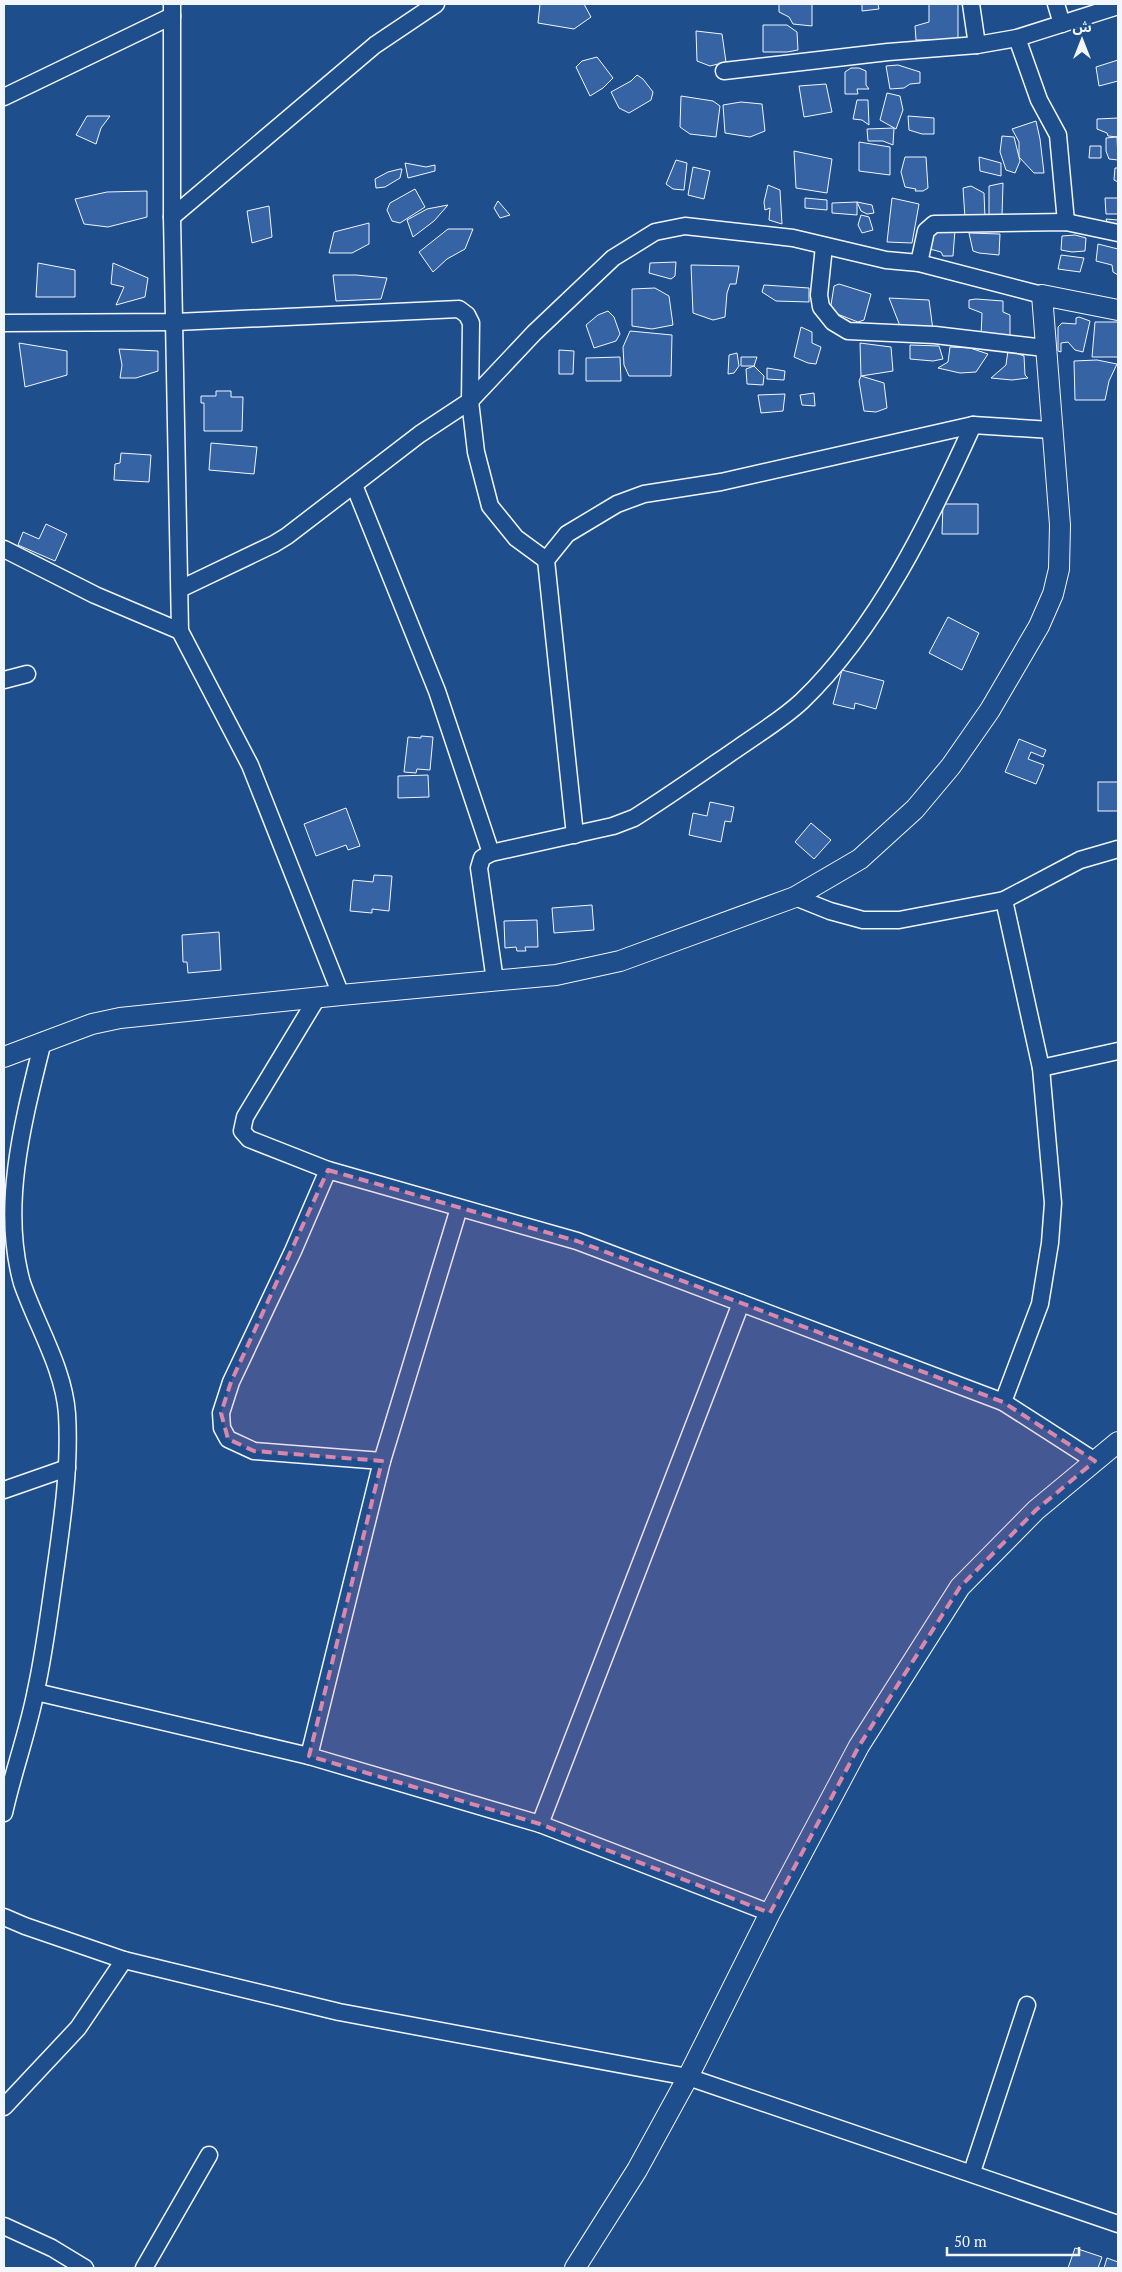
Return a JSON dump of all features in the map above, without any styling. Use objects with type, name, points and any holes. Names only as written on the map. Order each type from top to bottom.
[{"type":"street","points":[[172,217],[375,45],[436,4]]},
{"type":"street","points":[[971,4],[977,45]]},
{"type":"street","points":[[1056,4],[1062,24]]},
{"type":"street","points":[[724,72],[888,52],[977,45],[1017,38],[1118,6]]},
{"type":"street","points":[[4,96],[172,10],[172,217],[176,322],[180,631],[250,765],[341,995]]},
{"type":"street","points":[[1017,38],[1039,100],[1058,135],[1066,222]]},
{"type":"street","points":[[919,264],[926,232],[934,224],[950,222],[1066,222],[1118,233]]},
{"type":"street","points":[[180,589],[274,544],[304,525],[420,434],[470,401],[534,333],[613,258],[655,232],[685,226],[793,238],[886,260],[919,264],[1042,295],[1118,310]]},
{"type":"street","points":[[824,246],[819,295],[821,307],[833,322],[848,331],[935,335],[1044,348]]},
{"type":"street","points":[[4,1057],[92,1024],[120,1018],[556,975],[620,961],[795,897],[860,859],[915,809],[951,766],[984,718],[1039,626],[1053,594],[1060,569],[1058,483],[1044,348],[1042,295]]},
{"type":"street","points":[[4,323],[176,322],[459,309],[467,314],[471,323],[470,401],[476,452],[490,506],[516,538],[546,560]]},
{"type":"street","points":[[575,835],[546,560],[567,534],[617,504],[644,494],[721,482],[973,425],[1051,430]]},
{"type":"street","points":[[495,981],[479,868],[482,858],[491,853],[613,826],[634,818],[773,724],[801,702],[845,654],[878,606],[941,496],[973,425]]},
{"type":"street","points":[[354,485],[438,691],[491,853]]},
{"type":"street","points":[[4,549],[95,595],[180,631]]},
{"type":"street","points":[[4,680],[27,674]]},
{"type":"street","points":[[795,897],[830,911],[863,920],[899,920],[1004,900],[1080,860],[1118,849]]},
{"type":"street","points":[[1002,1402],[1040,1304],[1050,1243],[1053,1203],[1041,1068],[1004,900]]},
{"type":"street","points":[[317,998],[245,1117],[242,1131],[244,1136],[254,1142],[328,1170],[577,1241],[1002,1402],[1094,1461]]},
{"type":"street","points":[[4,1809],[36,1692],[50,1605],[67,1468],[66,1403],[61,1384],[22,1282],[11,1231],[10,1212],[22,1126],[43,1041]]},
{"type":"street","points":[[1041,1068],[1118,1052]]},
{"type":"street","points":[[328,1170],[293,1251],[231,1382],[220,1413],[222,1428],[228,1439],[254,1451],[382,1462]]},
{"type":"street","points":[[309,1756],[382,1462],[459,1208]]},
{"type":"street","points":[[540,1824],[741,1303]]},
{"type":"street","points":[[575,2268],[632,2178],[688,2077],[770,1913],[859,1746],[960,1587],[1036,1510],[1118,1442]]},
{"type":"street","points":[[4,1490],[67,1468]]},
{"type":"street","points":[[36,1692],[309,1756],[540,1824],[770,1913]]},
{"type":"street","points":[[4,1917],[124,1960],[339,2012],[688,2077],[972,2172],[1118,2224]]},
{"type":"street","points":[[4,2108],[78,2028],[124,1960]]},
{"type":"street","points":[[972,2172],[1027,2004]]},
{"type":"street","points":[[144,2268],[209,2154]]},
{"type":"street","points":[[4,2226],[52,2248],[85,2268]]},
{"type":"highlighted area","points":[[328,1170],[577,1241],[1003,1402],[1095,1461],[1036,1510],[960,1587],[859,1746],[770,1913],[540,1824],[309,1756],[382,1461],[254,1451],[228,1439],[221,1413],[231,1382]]},
{"type":"building","points":[[540,4],[584,4],[591,17],[574,29],[538,23]]},
{"type":"building","points":[[779,4],[812,4],[812,26],[793,24],[789,17],[779,12]]},
{"type":"building","points":[[862,4],[878,4],[879,9],[862,11]]},
{"type":"building","points":[[929,4],[958,4],[958,40],[916,40],[915,26],[929,22]]},
{"type":"building","points":[[763,25],[787,25],[797,32],[798,50],[763,52]]},
{"type":"building","points":[[696,31],[722,34],[726,62],[710,66],[697,61]]},
{"type":"building","points":[[597,57],[613,78],[603,88],[590,96],[576,67],[582,61]]},
{"type":"building","points":[[1118,60],[1118,81],[1099,86],[1096,67]]},
{"type":"building","points":[[898,65],[920,72],[920,83],[910,84],[904,88],[890,89],[886,66]]},
{"type":"building","points":[[851,68],[859,68],[866,71],[866,85],[869,89],[857,89],[858,94],[845,94],[845,72]]},
{"type":"building","points":[[637,75],[643,79],[653,92],[651,100],[629,113],[619,108],[611,92],[631,81]]},
{"type":"building","points":[[826,84],[832,112],[804,117],[799,86]]},
{"type":"building","points":[[887,93],[900,96],[903,110],[896,129],[880,120]]},
{"type":"building","points":[[681,96],[713,101],[720,106],[716,137],[690,134],[680,127]]},
{"type":"building","points":[[857,100],[868,100],[869,125],[862,120],[853,119]]},
{"type":"building","points":[[741,102],[762,104],[765,131],[750,137],[725,133],[723,105]]},
{"type":"building","points":[[87,116],[110,116],[101,128],[96,144],[76,135]]},
{"type":"building","points":[[908,116],[934,118],[934,134],[922,134],[909,130]]},
{"type":"building","points":[[1118,118],[1118,137],[1108,136],[1107,133],[1097,129],[1097,119]]},
{"type":"building","points":[[1036,121],[1044,173],[1034,173],[1019,157],[1019,142],[1012,129]]},
{"type":"building","points":[[894,128],[893,145],[883,141],[868,141],[867,129]]},
{"type":"building","points":[[1002,136],[1014,137],[1020,161],[1015,173],[1006,170],[1000,152]]},
{"type":"building","points":[[1117,137],[1118,160],[1109,159],[1106,151],[1106,138]]},
{"type":"building","points":[[859,142],[890,147],[890,175],[859,171]]},
{"type":"building","points":[[1090,146],[1101,146],[1101,158],[1089,158]]},
{"type":"building","points":[[794,151],[832,159],[827,193],[796,188]]},
{"type":"building","points":[[905,157],[926,157],[928,188],[923,191],[915,191],[916,189],[905,187],[901,172]]},
{"type":"building","points":[[979,157],[1001,163],[1001,176],[980,171]]},
{"type":"building","points":[[676,160],[687,163],[684,190],[673,189],[666,184]]},
{"type":"building","points":[[405,163],[426,167],[435,165],[435,171],[408,178]]},
{"type":"building","points":[[693,167],[710,171],[704,199],[688,195]]},
{"type":"building","points":[[1115,168],[1118,168],[1118,182],[1114,180]]},
{"type":"building","points":[[402,169],[400,178],[385,187],[376,188],[375,179],[388,172]]},
{"type":"building","points":[[1003,183],[1002,216],[989,218],[989,186]]},
{"type":"building","points":[[768,185],[780,190],[782,224],[769,220],[770,208],[765,210],[764,202]]},
{"type":"building","points":[[971,186],[984,193],[985,218],[965,218],[963,188]]},
{"type":"building","points":[[415,189],[425,207],[400,223],[392,221],[387,210],[390,203]]},
{"type":"building","points":[[147,191],[147,217],[108,227],[84,224],[75,199],[107,192]]},
{"type":"building","points":[[805,198],[827,200],[827,210],[805,208]]},
{"type":"building","points":[[892,198],[919,204],[912,243],[887,242]]},
{"type":"building","points":[[1105,198],[1118,198],[1118,214],[1106,214]]},
{"type":"building","points":[[498,201],[510,215],[500,218],[494,208]]},
{"type":"building","points":[[857,202],[857,215],[832,213],[832,203]]},
{"type":"building","points":[[857,202],[872,205],[874,213],[867,214],[861,211]]},
{"type":"building","points":[[448,205],[434,221],[413,237],[407,220],[427,209]]},
{"type":"building","points":[[269,206],[272,237],[252,243],[247,211]]},
{"type":"building","points":[[861,215],[869,217],[873,230],[862,233],[858,225]]},
{"type":"building","points":[[1106,219],[1118,220],[1118,230],[1109,228]]},
{"type":"building","points":[[369,223],[369,244],[352,253],[329,253],[334,232]]},
{"type":"building","points":[[448,229],[473,229],[465,249],[447,259],[433,272],[419,252]]},
{"type":"building","points":[[955,230],[953,256],[943,256],[941,252],[930,249],[931,232]]},
{"type":"building","points":[[969,233],[1000,234],[999,255],[973,251]]},
{"type":"building","points":[[1075,235],[1086,238],[1085,251],[1072,252],[1061,250],[1062,236]]},
{"type":"building","points":[[1098,244],[1118,249],[1118,275],[1113,272],[1112,265],[1096,261]]},
{"type":"building","points":[[1061,255],[1084,258],[1080,272],[1058,269]]},
{"type":"building","points":[[676,262],[675,276],[671,279],[649,273],[650,263]]},
{"type":"building","points":[[38,263],[75,270],[75,297],[36,297]]},
{"type":"building","points":[[113,263],[148,278],[145,297],[116,305],[124,287],[111,284]]},
{"type":"building","points":[[691,265],[739,266],[736,284],[730,284],[727,293],[725,317],[713,320],[693,313]]},
{"type":"building","points":[[333,275],[387,278],[381,299],[336,301]]},
{"type":"building","points":[[839,284],[871,294],[864,320],[858,322],[832,312],[831,305],[834,286]]},
{"type":"building","points":[[764,285],[809,288],[809,302],[776,301],[762,292]]},
{"type":"building","points":[[655,288],[669,296],[673,325],[652,329],[632,326],[632,289]]},
{"type":"building","points":[[889,298],[929,300],[933,330],[902,331]]},
{"type":"building","points":[[969,300],[1003,301],[1003,312],[1010,315],[1010,336],[981,337],[982,313],[969,308]]},
{"type":"building","points":[[608,311],[614,317],[620,334],[616,341],[594,348],[586,325],[598,315]]},
{"type":"building","points":[[1079,317],[1090,321],[1083,352],[1075,350],[1068,342],[1061,343],[1061,352],[1058,351],[1058,327],[1062,323],[1076,324],[1076,318]]},
{"type":"building","points":[[1095,322],[1118,322],[1118,357],[1092,357]]},
{"type":"building","points":[[801,327],[812,332],[812,343],[821,347],[816,364],[794,357]]},
{"type":"building","points":[[630,331],[672,335],[671,376],[629,376],[624,365],[623,347]]},
{"type":"building","points":[[19,343],[67,351],[67,375],[25,387]]},
{"type":"building","points":[[860,343],[891,347],[893,371],[861,376]]},
{"type":"building","points":[[910,345],[939,346],[943,359],[933,361],[910,359]]},
{"type":"building","points":[[950,347],[970,348],[988,354],[976,372],[960,373],[938,368],[948,362]]},
{"type":"building","points":[[119,349],[158,351],[158,371],[136,378],[120,378],[122,365]]},
{"type":"building","points":[[559,350],[574,351],[573,374],[559,374]]},
{"type":"building","points":[[1008,350],[1024,356],[1025,375],[1028,378],[1012,380],[991,378],[1006,365]]},
{"type":"building","points":[[737,353],[739,366],[734,373],[728,374],[729,355]]},
{"type":"building","points":[[620,357],[621,381],[586,381],[586,358]]},
{"type":"building","points":[[741,357],[757,357],[754,366],[741,366]]},
{"type":"building","points":[[1097,360],[1117,364],[1109,381],[1105,400],[1075,400],[1074,361]]},
{"type":"building","points":[[754,366],[764,376],[763,385],[747,384],[746,369]]},
{"type":"building","points":[[767,368],[785,371],[784,380],[767,379]]},
{"type":"building","points":[[861,376],[884,383],[887,408],[876,412],[864,411],[859,381]]},
{"type":"building","points":[[216,391],[231,391],[231,397],[243,397],[242,431],[204,431],[204,403],[201,403],[201,396],[216,396]]},
{"type":"building","points":[[814,393],[815,406],[802,405],[800,395]]},
{"type":"building","points":[[785,394],[783,411],[761,413],[758,395]]},
{"type":"building","points":[[211,443],[257,447],[254,474],[209,470]]},
{"type":"building","points":[[121,453],[151,455],[149,482],[114,480],[115,464],[120,463]]},
{"type":"building","points":[[943,504],[978,504],[978,534],[942,534]]},
{"type":"building","points":[[46,524],[67,534],[55,561],[18,545],[23,532],[39,539]]},
{"type":"building","points":[[948,617],[979,633],[962,670],[929,653]]},
{"type":"building","points":[[842,670],[884,681],[876,709],[855,703],[854,709],[833,704]]},
{"type":"building","points":[[421,736],[433,737],[430,770],[417,769],[416,773],[404,772],[408,737],[421,738]]},
{"type":"building","points":[[1019,739],[1046,750],[1043,757],[1031,752],[1028,759],[1044,765],[1036,784],[1005,772]]},
{"type":"building","points":[[428,775],[429,797],[398,798],[398,776]]},
{"type":"building","points":[[1098,782],[1118,782],[1118,811],[1098,811]]},
{"type":"building","points":[[710,802],[734,807],[731,822],[725,821],[721,842],[689,835],[693,813],[707,816]]},
{"type":"building","points":[[346,808],[360,846],[348,850],[346,845],[316,856],[304,824]]},
{"type":"building","points":[[811,823],[831,840],[814,859],[795,842]]},
{"type":"building","points":[[374,875],[392,876],[389,911],[372,909],[372,913],[350,911],[353,880],[373,882]]},
{"type":"building","points":[[592,905],[594,930],[554,933],[552,908]]},
{"type":"building","points":[[537,920],[538,947],[525,947],[526,951],[517,951],[516,947],[505,948],[504,921]]},
{"type":"building","points":[[219,932],[221,970],[188,973],[187,962],[183,962],[182,935]]},
{"type":"building","points":[[1075,2248],[1102,2257],[1098,2268],[1068,2268]]},
{"type":"building","points":[[1107,2258],[1118,2262],[1118,2268],[1104,2268]]}]
